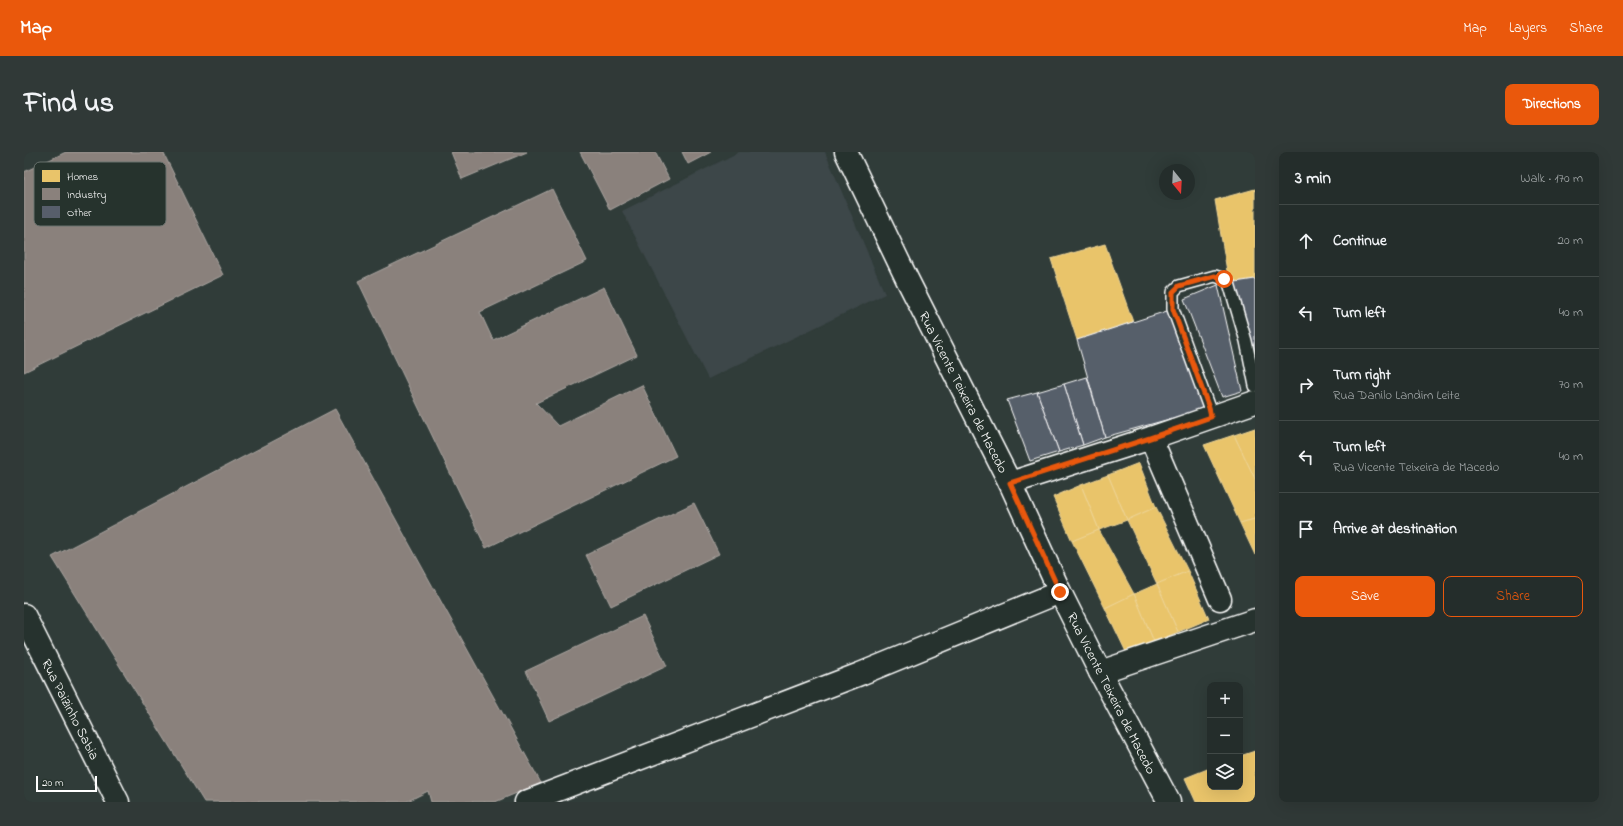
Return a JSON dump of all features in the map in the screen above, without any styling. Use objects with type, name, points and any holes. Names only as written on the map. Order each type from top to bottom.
[{"type":"street","name":"Rua Vicente Teixeira de Macedo","points":[[846,152],[910,286],[1010,483],[1060,592],[1100,672],[1169,802]]},
{"type":"street","points":[[1010,483],[1150,438],[1255,402]]},
{"type":"street","points":[[1150,438],[1220,600]]},
{"type":"street","points":[[526,802],[860,674],[1060,592]]},
{"type":"street","name":"Rua Paizinho Sabia","points":[[24,616],[118,802]]},
{"type":"street","points":[[1100,672],[1255,620]]},
{"type":"lane","points":[[1211,417],[1173,309],[1173,292],[1179,286],[1215,276],[1224,279],[1229,283],[1246,341],[1255,386]]},
{"type":"shaded area","points":[[739,152],[825,152],[885,294],[708,379],[622,211]]},
{"type":"building: Homes","points":[[1255,189],[1255,279],[1229,283],[1215,200]]},
{"type":"building: Homes","points":[[1105,244],[1133,322],[1077,340],[1051,259]]},
{"type":"building: Homes","points":[[1255,428],[1255,479],[1234,435]]},
{"type":"building: Homes","points":[[1234,435],[1255,479],[1255,519],[1240,523],[1204,445]]},
{"type":"building: Homes","points":[[1139,463],[1156,507],[1127,520],[1108,475]]},
{"type":"building: Homes","points":[[1108,475],[1127,520],[1099,530],[1081,485]]},
{"type":"building: Homes","points":[[1081,485],[1099,530],[1072,541],[1053,497]]},
{"type":"building: Homes","points":[[1156,507],[1188,571],[1157,584],[1127,520]]},
{"type":"building: Homes","points":[[1255,519],[1255,555],[1240,523]]},
{"type":"building: Homes","points":[[1099,530],[1134,594],[1105,608],[1072,541]]},
{"type":"building: Homes","points":[[1188,571],[1209,619],[1178,632],[1157,584]]},
{"type":"building: Homes","points":[[1157,584],[1178,632],[1154,642],[1134,594]]},
{"type":"building: Homes","points":[[1134,594],[1154,642],[1127,654],[1105,608]]},
{"type":"building: Homes","points":[[1255,751],[1255,802],[1196,802],[1185,778],[1207,769],[1207,790],[1243,790],[1243,755]]},
{"type":"building: Industry","points":[[66,152],[163,152],[223,275],[24,372],[24,172],[34,167],[34,226],[166,226],[166,162],[45,162]]},
{"type":"building: Industry","points":[[451,152],[527,152],[462,179]]},
{"type":"building: Industry","points":[[580,152],[655,152],[669,179],[610,210]]},
{"type":"building: Industry","points":[[682,152],[711,152],[688,164]]},
{"type":"building: Industry","points":[[552,189],[587,261],[480,312],[493,340],[604,287],[637,355],[536,403],[558,426],[642,385],[676,456],[486,548],[358,281]]},
{"type":"building: Industry","points":[[335,409],[541,783],[495,802],[431,802],[428,791],[406,802],[204,802],[52,557]]},
{"type":"building: Industry","points":[[694,503],[719,554],[611,606],[586,555]]},
{"type":"building: Industry","points":[[643,616],[667,666],[549,721],[526,671]]},
{"type":"building: Other","points":[[1255,279],[1255,386],[1229,283]]},
{"type":"building: Other","points":[[1218,285],[1242,391],[1222,397],[1184,299]]},
{"type":"building: Other","points":[[1173,309],[1209,408],[1105,437],[1077,340]]},
{"type":"building: Other","points":[[1087,377],[1105,437],[1083,445],[1064,384]]},
{"type":"building: Other","points":[[1064,384],[1083,445],[1059,452],[1037,392]]},
{"type":"building: Other","points":[[1037,392],[1059,452],[1030,461],[1007,400]]},
{"type":"route","points":[[1060,592],[1010,483],[1211,417],[1173,309],[1173,292],[1179,286],[1215,276],[1224,279]]}]
